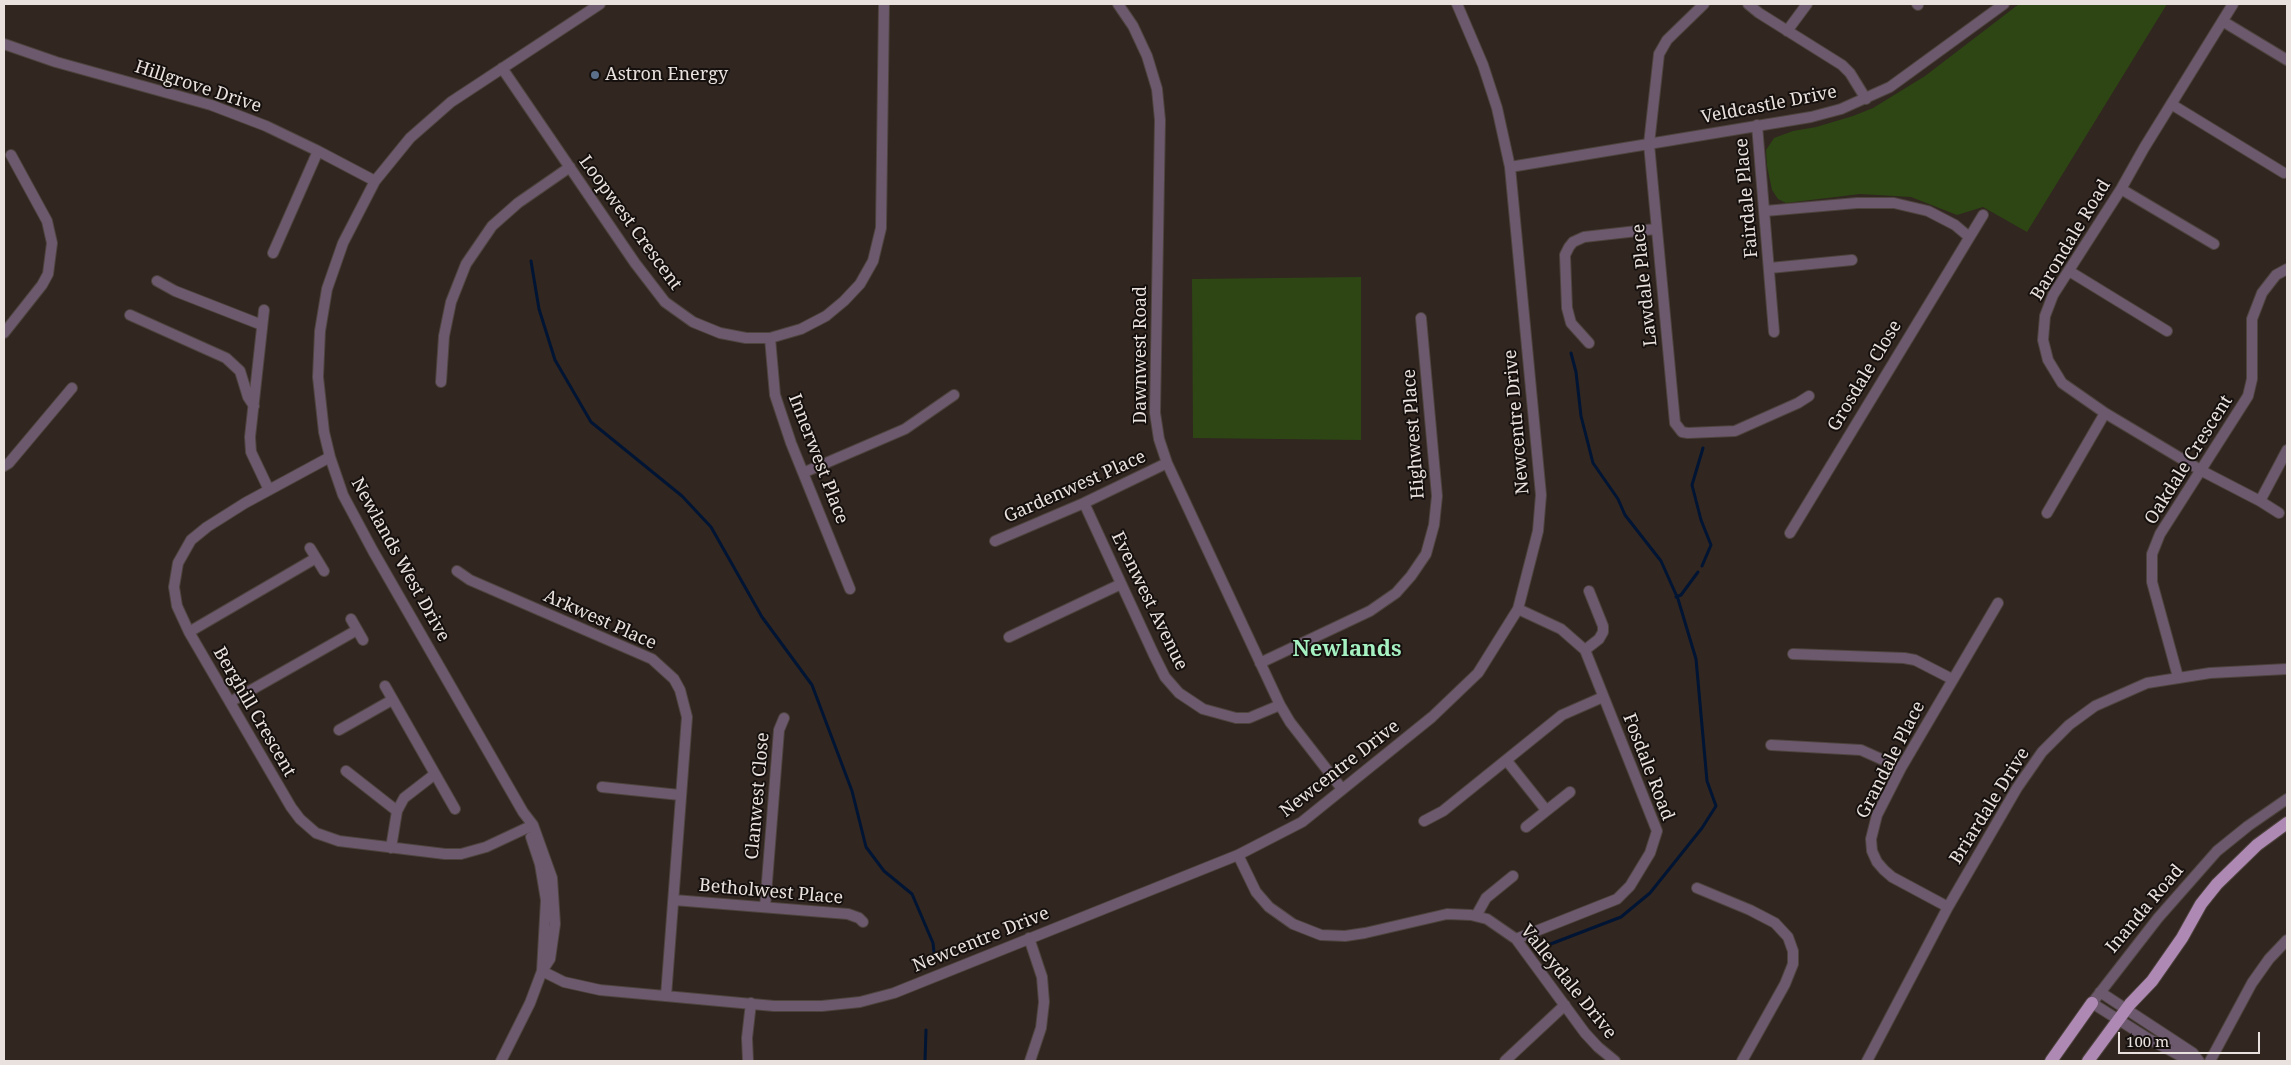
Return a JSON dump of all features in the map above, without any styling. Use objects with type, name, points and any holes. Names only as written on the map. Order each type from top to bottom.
[{"type":"main road","points":[[2088,1061],[2126,1008],[2152,981],[2182,938],[2201,904],[2217,884],[2257,844],[2287,823]]},
{"type":"main road","name":"Inanda Road","points":[[2051,1061],[2092,1003]]},
{"type":"street","name":"Newlands West Drive","points":[[501,1061],[530,1003],[542,971],[546,911],[544,882],[540,864],[530,826],[523,812],[352,514],[330,457],[324,432],[318,377],[322,314],[333,269],[343,243],[375,181],[410,138],[450,102],[600,4]]},
{"type":"street","name":"Loopwest Crescent","points":[[502,68],[649,283],[666,302],[679,314],[720,333],[746,338],[770,338],[801,329],[826,316],[860,284],[872,261],[881,228],[884,4]]},
{"type":"street","name":"Dawnwest Road","points":[[1118,4],[1133,26],[1147,56],[1157,89],[1160,120],[1155,413],[1159,438],[1168,463],[1280,705],[1290,722],[1342,789]]},
{"type":"street","name":"Newcentre Drive","points":[[542,971],[564,982],[591,988],[751,1003],[822,1006],[878,998],[1238,855],[1302,822],[1432,717],[1478,673],[1518,610],[1538,531],[1541,495],[1510,167],[1497,108],[1483,65],[1456,4]]},
{"type":"street","name":"Lawdale Place","points":[[1704,4],[1667,40],[1659,54],[1649,144],[1675,422],[1682,432],[1688,434],[1735,430],[1798,403],[1809,396]]},
{"type":"street","points":[[1748,4],[1842,65],[1850,73],[1866,99]]},
{"type":"street","points":[[1787,31],[1807,4]]},
{"type":"street","name":"Veldcastle Drive","points":[[1510,167],[1811,117],[1841,109],[1890,87],[2004,4]]},
{"type":"street","name":"Barondale Road","points":[[2233,4],[2224,22],[2171,104],[2121,189],[2053,295],[2045,316],[2043,340],[2052,368],[2062,383],[2105,413],[2202,471],[2279,513]]},
{"type":"street","points":[[2224,22],[2287,60]]},
{"type":"street","name":"Hillgrove Drive","points":[[4,44],[56,62],[211,105],[266,126],[318,150],[375,181]]},
{"type":"street","points":[[2171,104],[2284,173]]},
{"type":"street","name":"Fairdale Place","points":[[1757,125],[1774,332]]},
{"type":"street","points":[[272,254],[318,150]]},
{"type":"street","points":[[4,333],[42,286],[48,274],[52,244],[47,221],[11,155]]},
{"type":"street","points":[[441,382],[444,336],[451,302],[466,264],[492,226],[518,203],[570,167]]},
{"type":"street","points":[[2121,189],[2214,244]]},
{"type":"street","points":[[1765,211],[1857,203],[1894,203],[1928,211],[1955,225],[1968,236]]},
{"type":"street","name":"Grosdale Close","points":[[1790,533],[1968,236],[1983,215]]},
{"type":"street","points":[[1589,343],[1571,323],[1567,308],[1565,255],[1569,247],[1573,242],[1584,237],[1656,229]]},
{"type":"street","name":"Fairdale Place","points":[[1770,268],[1852,260]]},
{"type":"street","name":"Oakdale Crescent","points":[[2178,677],[2152,582],[2152,554],[2160,534],[2192,481],[2202,471],[2248,396],[2252,379],[2252,319],[2262,293],[2276,275],[2287,269]]},
{"type":"street","points":[[2069,271],[2167,331]]},
{"type":"street","points":[[156,281],[175,291],[262,325]]},
{"type":"street","points":[[264,310],[250,437],[251,452],[269,490]]},
{"type":"street","points":[[130,315],[230,361],[240,372],[248,398],[254,406]]},
{"type":"street","name":"Highwest Place","points":[[1260,663],[1370,611],[1396,593],[1411,576],[1426,554],[1434,525],[1437,496],[1421,318]]},
{"type":"street","name":"Innerwest Place","points":[[770,338],[775,395],[791,442],[850,588]]},
{"type":"street","points":[[4,466],[9,463],[72,388]]},
{"type":"street","points":[[804,472],[904,429],[954,395]]},
{"type":"street","points":[[2047,513],[2105,413]]},
{"type":"street","points":[[2260,501],[2287,450]]},
{"type":"street","name":"Berghill Crescent","points":[[330,457],[207,527],[191,540],[183,553],[175,574],[174,587],[177,606],[189,632],[291,807],[316,833],[339,841],[461,854],[486,847],[530,826]]},
{"type":"street","name":"Gardenwest Place","points":[[995,541],[1084,503],[1168,463]]},
{"type":"street","name":"Evenwest Avenue","points":[[1084,503],[1165,677],[1179,694],[1203,709],[1236,718],[1249,718],[1280,705]]},
{"type":"street","points":[[310,548],[324,571]]},
{"type":"street","points":[[189,632],[316,558]]},
{"type":"street","name":"Arkwest Place","points":[[457,570],[470,580],[652,659],[664,668],[680,690],[687,717],[666,996]]},
{"type":"street","points":[[1009,637],[1121,584]]},
{"type":"street","points":[[1518,610],[1561,629],[1586,650],[1599,639],[1603,632],[1603,626],[1589,591]]},
{"type":"street","name":"Grandale Place","points":[[1948,907],[1892,877],[1877,862],[1872,851],[1871,839],[1877,815],[1901,768],[1998,603]]},
{"type":"street","points":[[351,619],[363,640]]},
{"type":"street","points":[[230,702],[357,630]]},
{"type":"street","name":"Fosdale Road","points":[[1516,939],[1617,899],[1630,886],[1650,853],[1657,830],[1586,650]]},
{"type":"street","points":[[1793,654],[1904,658],[1915,660],[1952,679]]},
{"type":"street","name":"Briardale Drive","points":[[1866,1061],[1948,907],[2017,788],[2042,752],[2069,725],[2095,706],[2147,683],[2178,677],[2287,669]]},
{"type":"street","points":[[385,686],[454,809]]},
{"type":"street","points":[[1424,821],[1443,811],[1562,715],[1603,697]]},
{"type":"street","points":[[339,730],[392,700]]},
{"type":"street","name":"Clanwest Close","points":[[765,907],[779,730],[784,718]]},
{"type":"street","points":[[1771,744],[1861,750],[1901,768]]},
{"type":"street","points":[[1507,761],[1546,810]]},
{"type":"street","points":[[346,771],[397,811]]},
{"type":"street","points":[[391,848],[397,811],[404,798],[435,774]]},
{"type":"street","points":[[602,787],[680,795]]},
{"type":"street","points":[[1526,827],[1570,792]]},
{"type":"street","name":"Inanda Road","points":[[2092,1003],[2158,918],[2217,851],[2248,826],[2287,799]]},
{"type":"street","name":"Valleydale Drive","points":[[1238,855],[1256,892],[1269,907],[1293,924],[1321,935],[1345,936],[1365,934],[1448,914],[1476,916],[1501,928],[1516,939],[1591,1040],[1615,1061]]},
{"type":"street","points":[[1476,916],[1486,898],[1513,876]]},
{"type":"street","points":[[1697,888],[1750,910],[1775,923],[1788,937],[1793,951],[1793,964],[1785,984],[1742,1061]]},
{"type":"street","name":"Betholwest Place","points":[[674,900],[848,914],[859,918],[863,922]]},
{"type":"street","points":[[1029,938],[1042,977],[1044,1002],[1041,1028],[1030,1061]]},
{"type":"street","points":[[2210,1061],[2252,983],[2269,959],[2287,940]]},
{"type":"street","points":[[2100,992],[2193,1053],[2199,1061]]},
{"type":"street","points":[[748,1061],[747,1038],[751,1003]]},
{"type":"street","points":[[2092,1003],[2190,1061]]},
{"type":"street","points":[[1505,1061],[1565,1005]]},
{"type":"green space","points":[[2019,4],[2167,4],[2027,232],[1983,207],[1957,215],[1911,197],[1860,194],[1786,203],[1778,199],[1772,190],[1767,166],[1766,150],[1774,138],[1793,131],[1816,127],[1853,116],[1873,108],[1925,76]]},
{"type":"green space","points":[[1361,277],[1361,440],[1193,438],[1192,279]]},
{"type":"waterway","points":[[531,261],[539,309],[555,360],[591,422],[682,496],[711,527],[762,617],[812,685],[852,791],[866,847],[884,871],[912,894],[933,943],[934,952]]},
{"type":"waterway","points":[[1548,945],[1621,917],[1650,893],[1702,828],[1716,806],[1707,781],[1696,659],[1678,599],[1661,561],[1625,515],[1618,499],[1593,463],[1581,416],[1576,372],[1571,353]]},
{"type":"waterway","points":[[1702,566],[1711,545],[1701,520],[1692,485],[1703,448]]},
{"type":"waterway","points":[[1676,597],[1681,595],[1698,572]]},
{"type":"waterway","points":[[925,1061],[926,1030]]},
{"type":"place","name":"Astron Energy","points":[[595,75]]},
{"type":"district","name":"Newlands","points":[[1347,650]]}]
